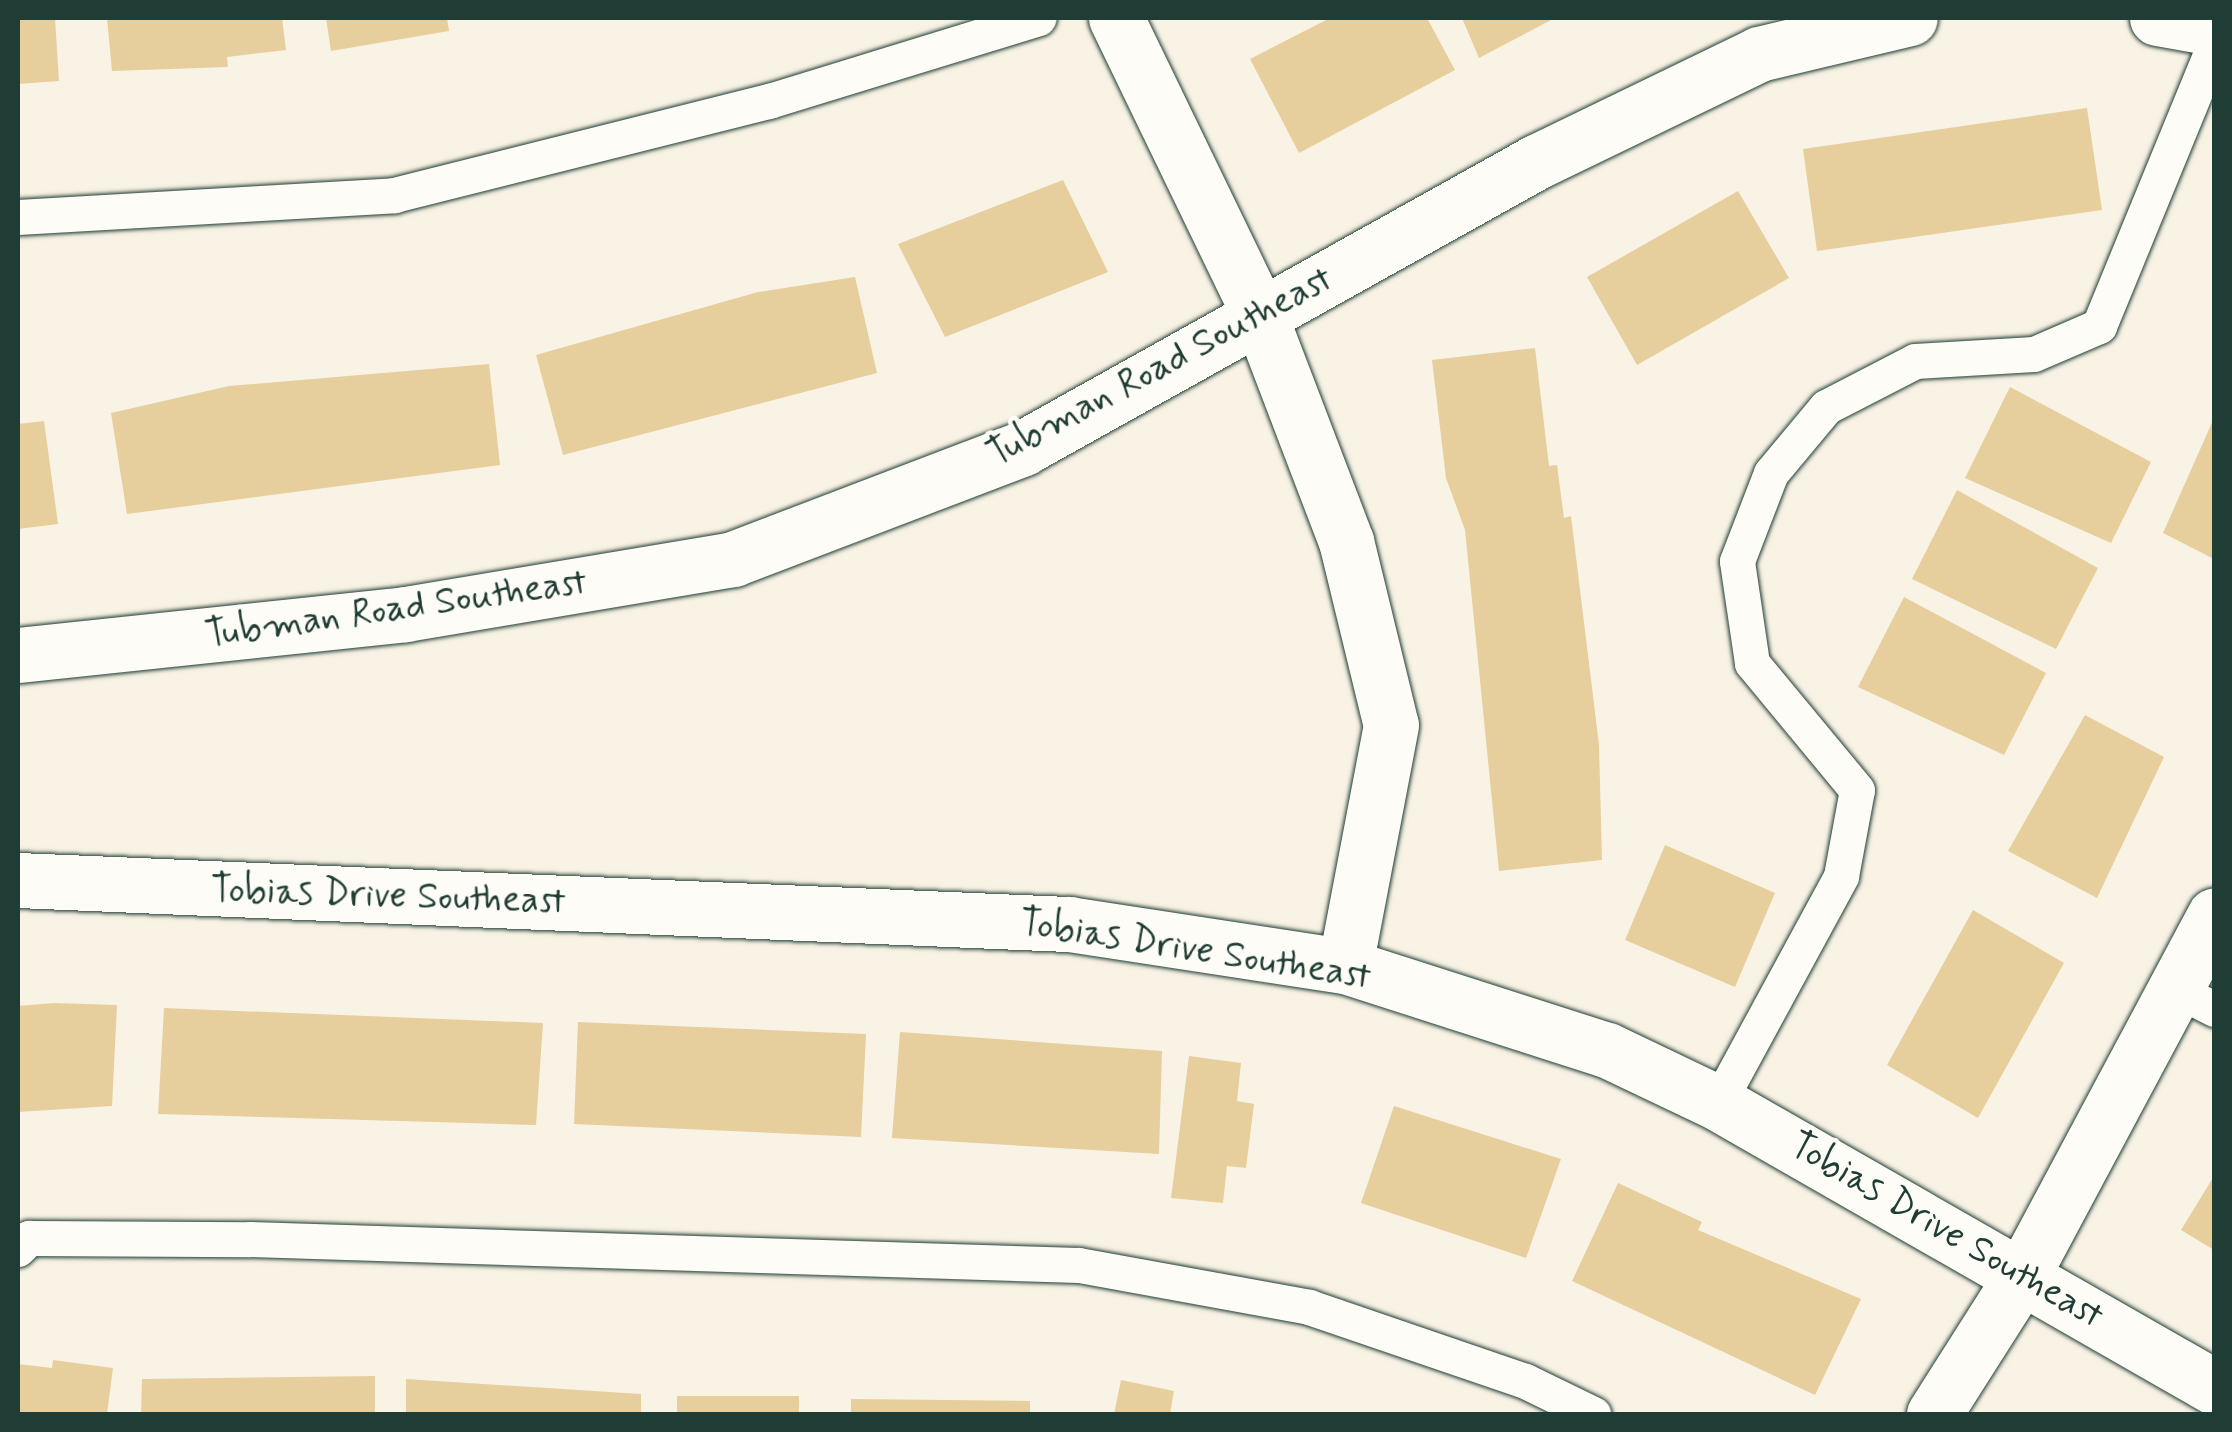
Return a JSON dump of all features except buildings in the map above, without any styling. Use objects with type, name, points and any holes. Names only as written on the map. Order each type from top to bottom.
[{"type":"street","points":[[1116,18],[1260,316],[1346,541],[1391,726],[1345,966]]},
{"type":"street","name":"Tubman Road Southeast","points":[[18,655],[406,614],[733,559],[1023,448],[1536,162],[1758,54],[1910,18]]},
{"type":"street","points":[[2157,18],[2214,28]]},
{"type":"street","name":"Tobias Drive Southeast","points":[[18,880],[1069,924],[1345,966],[1607,1050],[1718,1102],[2024,1272],[2214,1388]]},
{"type":"street","points":[[1934,1414],[2195,999],[2214,916]]},
{"type":"lane","points":[[18,218],[394,195],[769,101],[1039,18]]},
{"type":"lane","points":[[1718,1102],[1840,876],[1857,790],[1752,663],[1737,560],[1771,473],[1826,407],[1915,360],[2034,354],[2099,326],[2214,45]]},
{"type":"lane","points":[[18,1249],[29,1238],[250,1239],[1079,1265],[1308,1308],[1524,1381],[1593,1414]]}]
